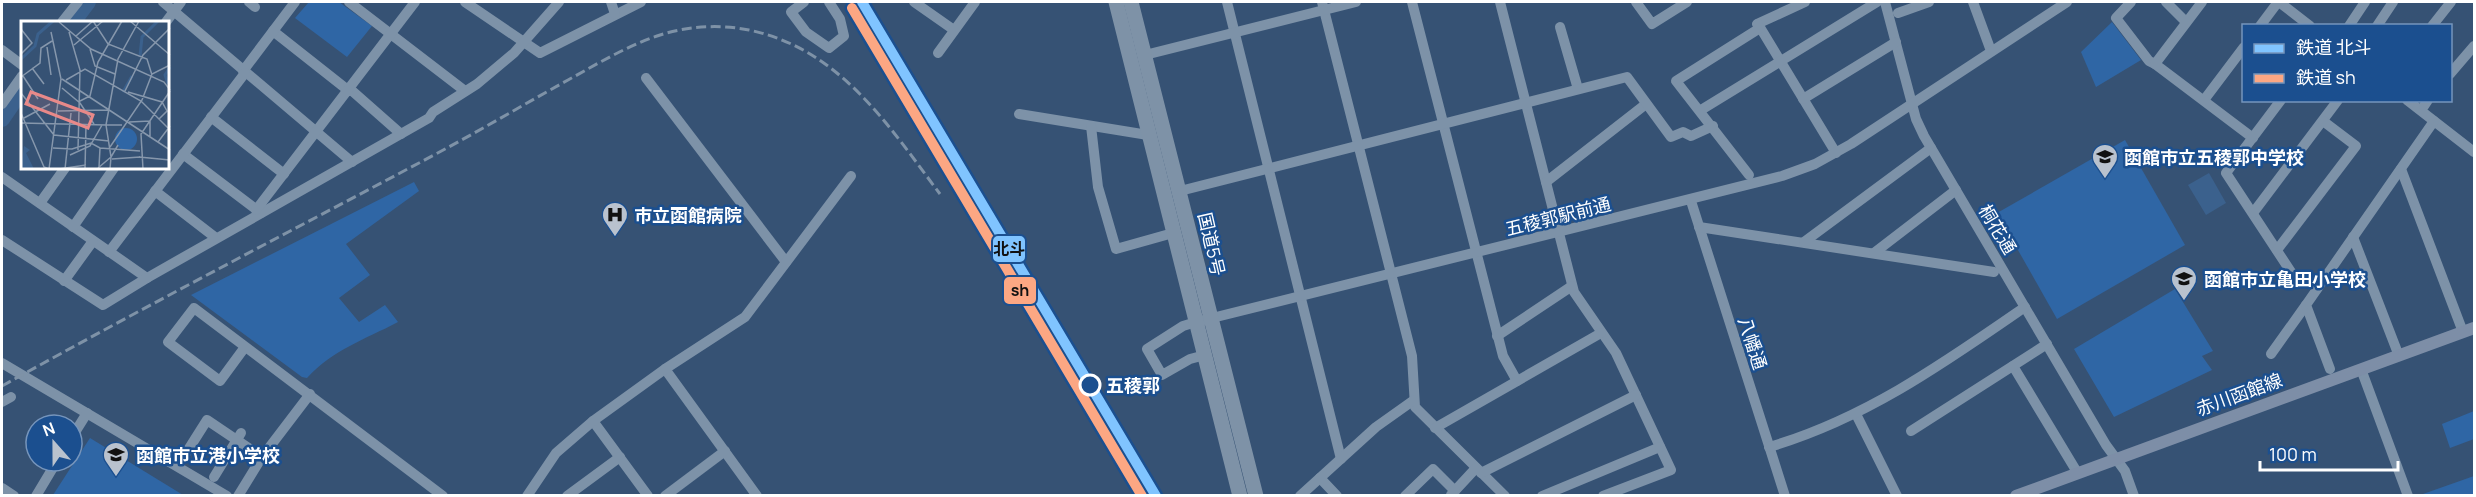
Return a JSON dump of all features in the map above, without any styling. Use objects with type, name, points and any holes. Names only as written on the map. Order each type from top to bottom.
[{"type":"highway","name":"国道5号","points":[[1116,2],[1173,233],[1203,321],[1256,495]]},
{"type":"highway","name":"国道5号","points":[[1131,2],[1180,191],[1203,321],[1205,355],[1240,495]]},
{"type":"main road","name":"赤川函館線","points":[[2016,495],[2469,330]]},
{"type":"street","points":[[63,21],[78,2]]},
{"type":"street","points":[[163,2],[352,162]]},
{"type":"street","points":[[167,21],[181,2]]},
{"type":"street","points":[[109,252],[295,2]]},
{"type":"street","points":[[349,2],[465,91]]},
{"type":"street","points":[[258,212],[284,174],[415,2]]},
{"type":"street","points":[[465,2],[540,53],[641,2]]},
{"type":"street","points":[[2,240],[103,305],[258,212],[429,118],[433,111],[465,91],[507,59],[559,2]]},
{"type":"street","points":[[611,2],[615,14]]},
{"type":"street","points":[[804,2],[790,12],[806,32],[829,48],[844,36],[840,19],[829,2]]},
{"type":"street","points":[[914,2],[954,30]]},
{"type":"street","points":[[938,52],[975,2]]},
{"type":"street","points":[[1227,2],[1341,459]]},
{"type":"street","points":[[1145,55],[1323,6],[1356,2]]},
{"type":"street","points":[[1412,2],[1497,336],[1503,356],[1517,381]]},
{"type":"street","points":[[1500,2],[1572,286],[1616,353],[1673,473],[1603,495]]},
{"type":"street","points":[[1636,2],[1652,24],[1687,2]]},
{"type":"street","points":[[1749,175],[1701,110],[1676,81],[1758,25],[1805,2]]},
{"type":"street","points":[[1701,110],[1779,60],[1877,2]]},
{"type":"street","name":"桐花通","points":[[1885,2],[1916,119],[2025,307],[2125,471],[2134,495]]},
{"type":"street","points":[[1898,13],[1929,2]]},
{"type":"street","points":[[1973,2],[1991,51]]},
{"type":"street","name":"五稜郭駅前通","points":[[1205,355],[1190,359],[1162,375],[1147,350],[1183,326],[1691,201],[1782,176],[1836,153],[2067,2]]},
{"type":"street","points":[[2131,2],[2116,18],[2149,61],[2253,138]]},
{"type":"street","points":[[2166,2],[2186,22]]},
{"type":"street","points":[[2156,64],[2202,2]]},
{"type":"street","points":[[2262,24],[2278,2],[2307,24]]},
{"type":"street","points":[[2350,24],[2365,2]]},
{"type":"street","points":[[2378,24],[2393,2]]},
{"type":"street","points":[[2434,24],[2451,2]]},
{"type":"street","points":[[1323,6],[1412,356],[1415,407],[1505,495]]},
{"type":"street","points":[[1758,25],[1836,153]]},
{"type":"street","points":[[1560,27],[1578,89]]},
{"type":"street","points":[[273,31],[401,134]]},
{"type":"street","points":[[1803,99],[1896,42]]},
{"type":"street","points":[[2452,73],[2475,46]]},
{"type":"street","points":[[2204,100],[2242,50]]},
{"type":"street","points":[[2,51],[21,64]]},
{"type":"street","points":[[2,104],[21,77]]},
{"type":"street","points":[[1180,191],[1627,77],[1671,137],[1683,132],[1691,135],[1713,126]]},
{"type":"street","points":[[646,78],[786,262]]},
{"type":"street","points":[[2280,102],[2226,173],[2291,272]]},
{"type":"street","points":[[2253,213],[2337,102]]},
{"type":"street","points":[[2410,102],[2475,152]]},
{"type":"street","points":[[1546,182],[1646,104]]},
{"type":"street","points":[[1019,114],[1148,135]]},
{"type":"street","points":[[211,117],[284,174]]},
{"type":"street","points":[[2277,250],[2356,146],[2323,121]]},
{"type":"street","points":[[2271,354],[2434,121]]},
{"type":"street","points":[[1091,126],[1098,187],[1116,249],[1173,233]]},
{"type":"street","points":[[1804,242],[1931,148]]},
{"type":"street","points":[[183,154],[258,212]]},
{"type":"street","points":[[2401,169],[2469,330]]},
{"type":"street","points":[[40,203],[63,170]]},
{"type":"street","points":[[73,226],[113,170]]},
{"type":"street","points":[[529,495],[556,453],[593,421],[665,369],[745,317],[851,176]]},
{"type":"street","points":[[2,177],[147,278]]},
{"type":"street","points":[[1874,253],[1956,190]]},
{"type":"street","points":[[155,191],[216,238]]},
{"type":"street","name":"八幡通","points":[[1691,201],[1785,495]]},
{"type":"street","points":[[1699,227],[1994,272]]},
{"type":"street","points":[[2353,237],[2399,356]]},
{"type":"street","points":[[64,281],[93,241]]},
{"type":"street","points":[[1497,336],[1572,286]]},
{"type":"street","points":[[2306,305],[2330,369]]},
{"type":"street","points":[[1769,447],[1856,414],[1939,368],[2025,307]]},
{"type":"street","points":[[244,346],[220,381],[168,342],[194,308],[443,495]]},
{"type":"street","points":[[1435,428],[1601,333]]},
{"type":"street","points":[[1911,431],[2047,344]]},
{"type":"street","points":[[2,363],[227,495]]},
{"type":"street","points":[[2013,366],[2077,472]]},
{"type":"street","points":[[665,369],[725,451],[753,494]]},
{"type":"street","points":[[2361,369],[2408,495]]},
{"type":"street","points":[[238,495],[262,457],[310,394]]},
{"type":"street","points":[[1405,495],[1432,469],[1453,493],[1479,470],[1636,395]]},
{"type":"street","points":[[1300,495],[1376,427],[1414,400]]},
{"type":"street","points":[[84,418],[87,413]]},
{"type":"street","points":[[1856,414],[1897,495]]},
{"type":"street","points":[[183,458],[207,420],[239,437],[262,457]]},
{"type":"street","points":[[593,421],[648,495]]},
{"type":"street","points":[[214,477],[239,437]]},
{"type":"street","points":[[1542,495],[1660,447]]},
{"type":"street","points":[[665,495],[725,451]]},
{"type":"street","points":[[567,495],[620,457]]},
{"type":"street","points":[[36,495],[50,473]]},
{"type":"street","points":[[1320,478],[1337,495]]},
{"type":"street","points":[[2,488],[14,495]]},
{"type":"shaded area","points":[[309,2],[339,2],[372,26],[347,57],[295,18]]},
{"type":"shaded area","points":[[2112,22],[2141,60],[2096,87],[2081,52]]},
{"type":"shaded area","points":[[2125,140],[2185,245],[2057,319],[1997,213]]},
{"type":"shaded area","points":[[2209,173],[2226,203],[2206,215],[2188,185]]},
{"type":"shaded area","points":[[414,182],[419,191],[346,244],[370,275],[339,298],[359,322],[385,305],[398,322],[339,352],[307,378],[302,377],[191,295]]},
{"type":"shaded area","points":[[2175,289],[2213,351],[2202,356],[2212,370],[2114,417],[2074,349]]},
{"type":"shaded area","points":[[2474,411],[2474,439],[2450,448],[2442,424]]},
{"type":"shaded area","name":"函館市立港小学校","points":[[90,438],[183,495],[53,495],[67,473],[84,473],[84,447]]},
{"type":"shaded area","points":[[2474,476],[2474,495],[2423,494]]},
{"type":"waterway","points":[[74,21],[88,2]]},
{"type":"waterway","points":[[2,119],[21,91]]},
{"type":"railway","points":[[850,2],[1144,496]]},
{"type":"railway","points":[[2,386],[451,146],[611,56],[645,40],[679,30],[714,27],[749,30],[781,40],[810,54],[836,72],[859,93],[881,117],[940,194]]},
{"type":"rail line","name":"北斗","points":[[862,2],[1156,496]]},
{"type":"rail line","name":"sh","points":[[852,8],[1142,496]]},
{"type":"place","name":"函館市立五稜郭中学校","points":[[2105,180]]},
{"type":"place","name":"市立函館病院","points":[[615,238]]},
{"type":"place","name":"函館市立亀田小学校","points":[[2184,302]]},
{"type":"place","name":"五稜郭","points":[[1090,385]]},
{"type":"place","name":"函館市立港小学校","points":[[116,478]]}]
